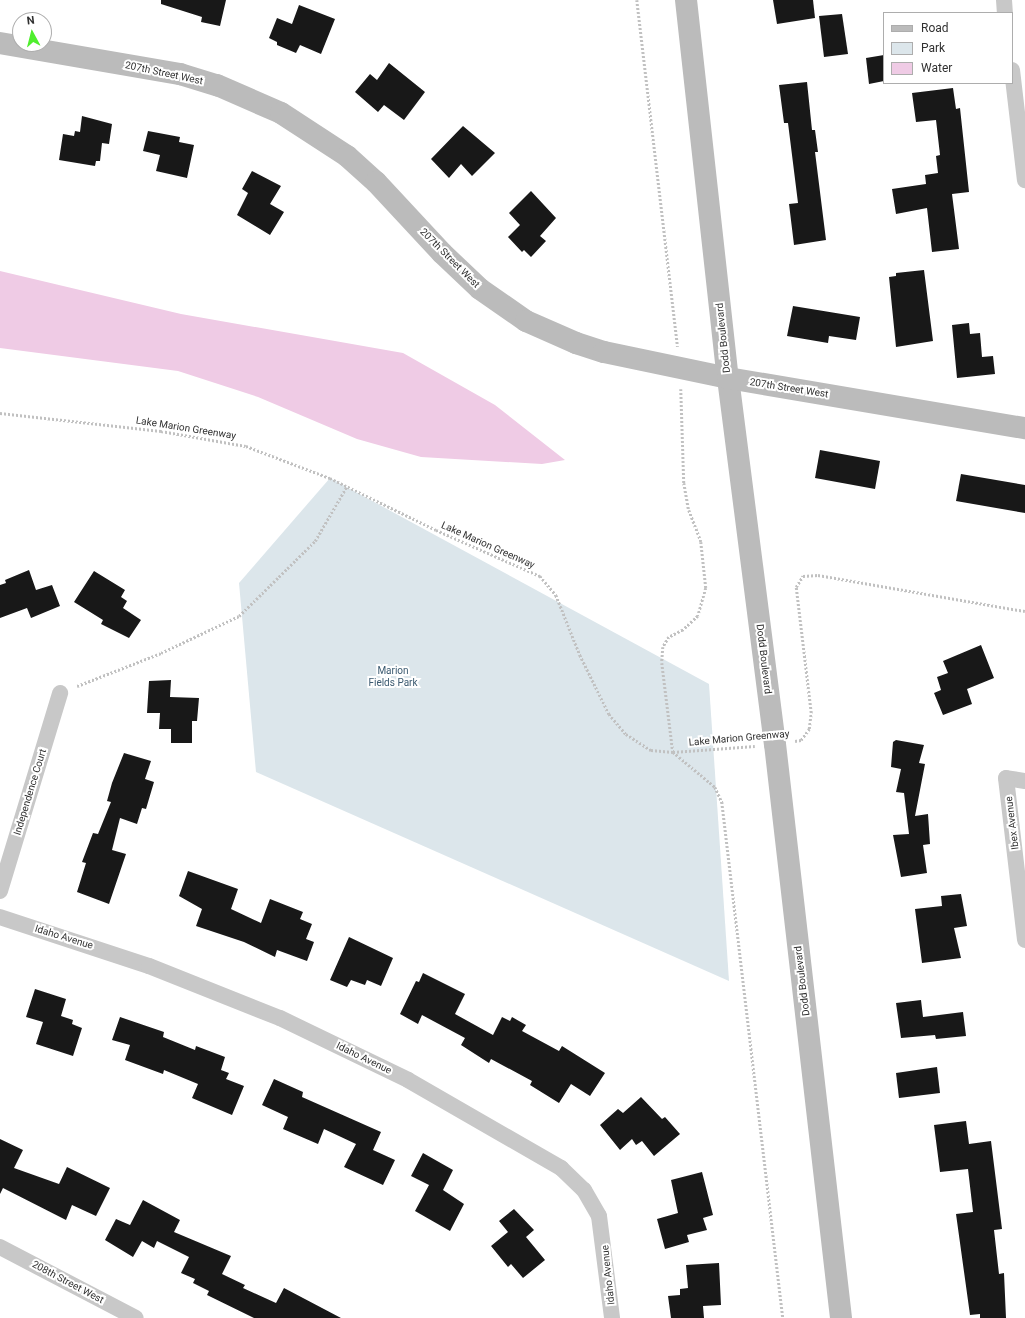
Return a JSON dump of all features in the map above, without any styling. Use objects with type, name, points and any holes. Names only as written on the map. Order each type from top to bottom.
[{"type":"main road","name":"Dodd Boulevard","points":[[686,0],[728,378],[775,744],[841,1318]]},
{"type":"main road","name":"207th Street West","points":[[0,43],[180,74],[217,85],[281,113],[347,156],[376,182],[460,272],[503,306],[526,321],[576,343],[604,352],[728,378],[1025,428]]},
{"type":"street","points":[[1004,0],[1005,12]]},
{"type":"street","points":[[1013,78],[1025,180]]},
{"type":"street","name":"Independence Court","points":[[0,891],[60,693]]},
{"type":"street","name":"Ibex Avenue","points":[[1025,781],[1006,778],[1025,940]]},
{"type":"street","name":"Idaho Avenue","points":[[0,917],[149,966],[280,1018],[408,1080],[561,1168],[584,1190],[599,1216],[612,1318]]},
{"type":"street","name":"208th Street West","points":[[0,1247],[136,1318]]},
{"type":"path","points":[[637,0],[680,368],[684,483],[689,510],[701,542],[706,588],[698,616],[683,630],[669,637],[663,647],[662,663],[673,752],[715,787],[722,802],[783,1318]]},
{"type":"path","name":"Lake Marion Greenway","points":[[0,413],[161,431],[246,446],[347,486],[436,530],[540,576],[556,595],[580,655],[609,714],[626,734],[651,750],[673,752],[775,744],[801,740],[810,729],[811,713],[796,587],[803,576],[818,575],[1025,611]]},
{"type":"path","points":[[60,693],[161,653],[239,616],[314,541],[347,486]]},
{"type":"green space","name":"Marion Fields Park","points":[[330,478],[709,684],[729,981],[256,772],[239,583]]},
{"type":"water","points":[[0,271],[181,314],[403,353],[495,405],[565,460],[542,464],[421,457],[357,439],[258,397],[178,371],[0,348]]},
{"type":"building","points":[[161,0],[226,0],[220,26],[201,22],[202,17],[161,4]]},
{"type":"building","points":[[773,0],[813,0],[815,18],[777,24]]},
{"type":"building","points":[[299,5],[335,19],[321,54],[300,45],[296,53],[277,45],[277,42],[269,38],[277,18],[292,24]]},
{"type":"building","points":[[842,14],[848,54],[824,57],[819,16]]},
{"type":"building","points":[[883,55],[883,81],[869,84],[866,58]]},
{"type":"building","points":[[389,63],[425,92],[404,120],[384,105],[378,112],[355,92],[370,74],[377,80]]},
{"type":"building","points":[[807,82],[812,130],[815,130],[818,152],[815,152],[826,240],[794,245],[789,204],[798,203],[788,123],[784,123],[779,85]]},
{"type":"building","points":[[953,88],[956,109],[960,108],[969,192],[952,194],[959,249],[932,252],[927,208],[896,214],[892,189],[926,184],[925,175],[938,173],[936,156],[940,155],[936,120],[916,122],[912,93]]},
{"type":"building","points":[[82,116],[112,124],[109,144],[102,143],[100,161],[96,161],[95,166],[59,160],[63,134],[74,136],[75,131],[80,132]]},
{"type":"building","points":[[463,126],[495,153],[472,176],[461,164],[449,178],[431,159]]},
{"type":"building","points":[[148,131],[180,137],[179,142],[194,145],[187,178],[156,171],[160,155],[143,151]]},
{"type":"building","points":[[252,171],[281,186],[270,204],[284,212],[270,235],[237,215],[248,193],[242,189]]},
{"type":"building","points":[[531,191],[556,218],[540,236],[546,241],[531,257],[524,250],[522,252],[508,237],[520,225],[509,213]]},
{"type":"building","points":[[924,270],[933,341],[896,347],[889,277],[896,276],[896,273]]},
{"type":"building","points":[[793,306],[860,317],[856,340],[829,336],[828,343],[787,336]]},
{"type":"building","points":[[969,323],[970,334],[980,333],[982,357],[993,356],[995,374],[957,378],[952,325]]},
{"type":"building","points":[[820,450],[880,461],[875,489],[815,478]]},
{"type":"building","points":[[961,474],[1025,485],[1025,513],[956,501]]},
{"type":"building","points":[[29,570],[36,590],[52,585],[60,606],[31,618],[27,608],[0,618],[0,585],[6,583],[5,580]]},
{"type":"building","points":[[94,571],[125,590],[121,597],[127,601],[123,608],[141,620],[129,638],[101,624],[103,620],[74,602]]},
{"type":"building","points":[[981,645],[994,678],[967,689],[972,704],[943,715],[934,693],[941,690],[937,677],[948,673],[943,661]]},
{"type":"building","points":[[171,680],[170,697],[199,698],[197,721],[192,721],[192,743],[171,743],[171,729],[159,729],[160,713],[147,713],[149,681]]},
{"type":"building","points":[[896,740],[924,745],[919,763],[925,764],[915,816],[928,814],[930,844],[923,845],[927,873],[901,877],[893,835],[909,834],[904,793],[896,792],[901,769],[891,767],[893,742]]},
{"type":"building","points":[[124,753],[151,761],[145,779],[154,782],[146,809],[142,808],[137,824],[120,818],[112,850],[126,854],[109,904],[77,892],[86,863],[82,862],[93,833],[98,834],[111,802],[107,801],[112,783]]},
{"type":"building","points":[[188,871],[238,889],[231,909],[261,923],[270,899],[303,912],[300,919],[312,924],[306,939],[314,942],[307,961],[277,950],[275,957],[244,942],[196,926],[202,909],[179,896]]},
{"type":"building","points":[[961,894],[967,926],[954,928],[961,958],[922,963],[915,909],[942,906],[941,896]]},
{"type":"building","points":[[349,937],[393,958],[381,986],[367,980],[365,985],[351,980],[347,987],[330,980]]},
{"type":"building","points":[[423,973],[465,994],[455,1014],[493,1035],[502,1017],[510,1021],[512,1017],[526,1025],[522,1031],[559,1051],[562,1046],[605,1073],[590,1096],[571,1084],[559,1103],[530,1085],[532,1081],[491,1059],[489,1063],[461,1045],[465,1038],[422,1015],[418,1024],[400,1014],[416,981],[419,982]]},
{"type":"building","points":[[35,989],[66,999],[61,1016],[73,1020],[72,1024],[82,1028],[73,1056],[36,1044],[43,1022],[26,1017]]},
{"type":"building","points":[[921,1000],[923,1017],[963,1012],[966,1036],[936,1039],[935,1035],[901,1038],[896,1003]]},
{"type":"building","points":[[120,1017],[164,1032],[163,1037],[195,1050],[196,1046],[225,1057],[221,1070],[229,1073],[226,1079],[244,1086],[232,1115],[192,1098],[198,1084],[164,1070],[163,1074],[125,1060],[130,1045],[112,1040]]},
{"type":"building","points":[[937,1067],[940,1093],[899,1098],[896,1073]]},
{"type":"building","points":[[274,1079],[303,1092],[302,1097],[381,1132],[373,1150],[395,1160],[383,1185],[344,1167],[356,1144],[324,1129],[318,1144],[283,1129],[288,1117],[262,1105]]},
{"type":"building","points":[[641,1097],[662,1119],[665,1117],[680,1134],[654,1156],[642,1141],[636,1145],[632,1139],[620,1150],[600,1125],[618,1109],[623,1113]]},
{"type":"building","points":[[966,1121],[969,1144],[991,1141],[1002,1229],[994,1230],[999,1274],[1004,1273],[1006,1318],[980,1318],[980,1314],[970,1315],[956,1214],[973,1212],[968,1169],[940,1172],[934,1125]]},
{"type":"building","points":[[0,1139],[23,1150],[14,1168],[59,1184],[67,1167],[110,1188],[96,1216],[72,1205],[66,1220],[3,1188],[0,1194]]},
{"type":"building","points":[[423,1153],[453,1170],[443,1190],[464,1204],[450,1231],[415,1211],[429,1185],[411,1176]]},
{"type":"building","points":[[702,1172],[713,1215],[703,1218],[707,1230],[687,1235],[689,1242],[665,1249],[657,1219],[678,1213],[671,1180]]},
{"type":"building","points":[[143,1200],[180,1220],[174,1232],[231,1256],[222,1274],[245,1285],[243,1288],[276,1303],[284,1288],[341,1318],[254,1318],[207,1295],[209,1291],[193,1283],[195,1279],[181,1273],[189,1257],[157,1241],[154,1248],[142,1241],[133,1257],[105,1240],[116,1219],[130,1225]]},
{"type":"building","points":[[514,1209],[534,1230],[526,1237],[545,1260],[523,1278],[511,1264],[508,1267],[491,1246],[508,1232],[499,1221]]},
{"type":"building","points":[[719,1263],[721,1305],[703,1306],[704,1318],[671,1318],[668,1296],[680,1295],[680,1289],[688,1288],[686,1265]]}]
